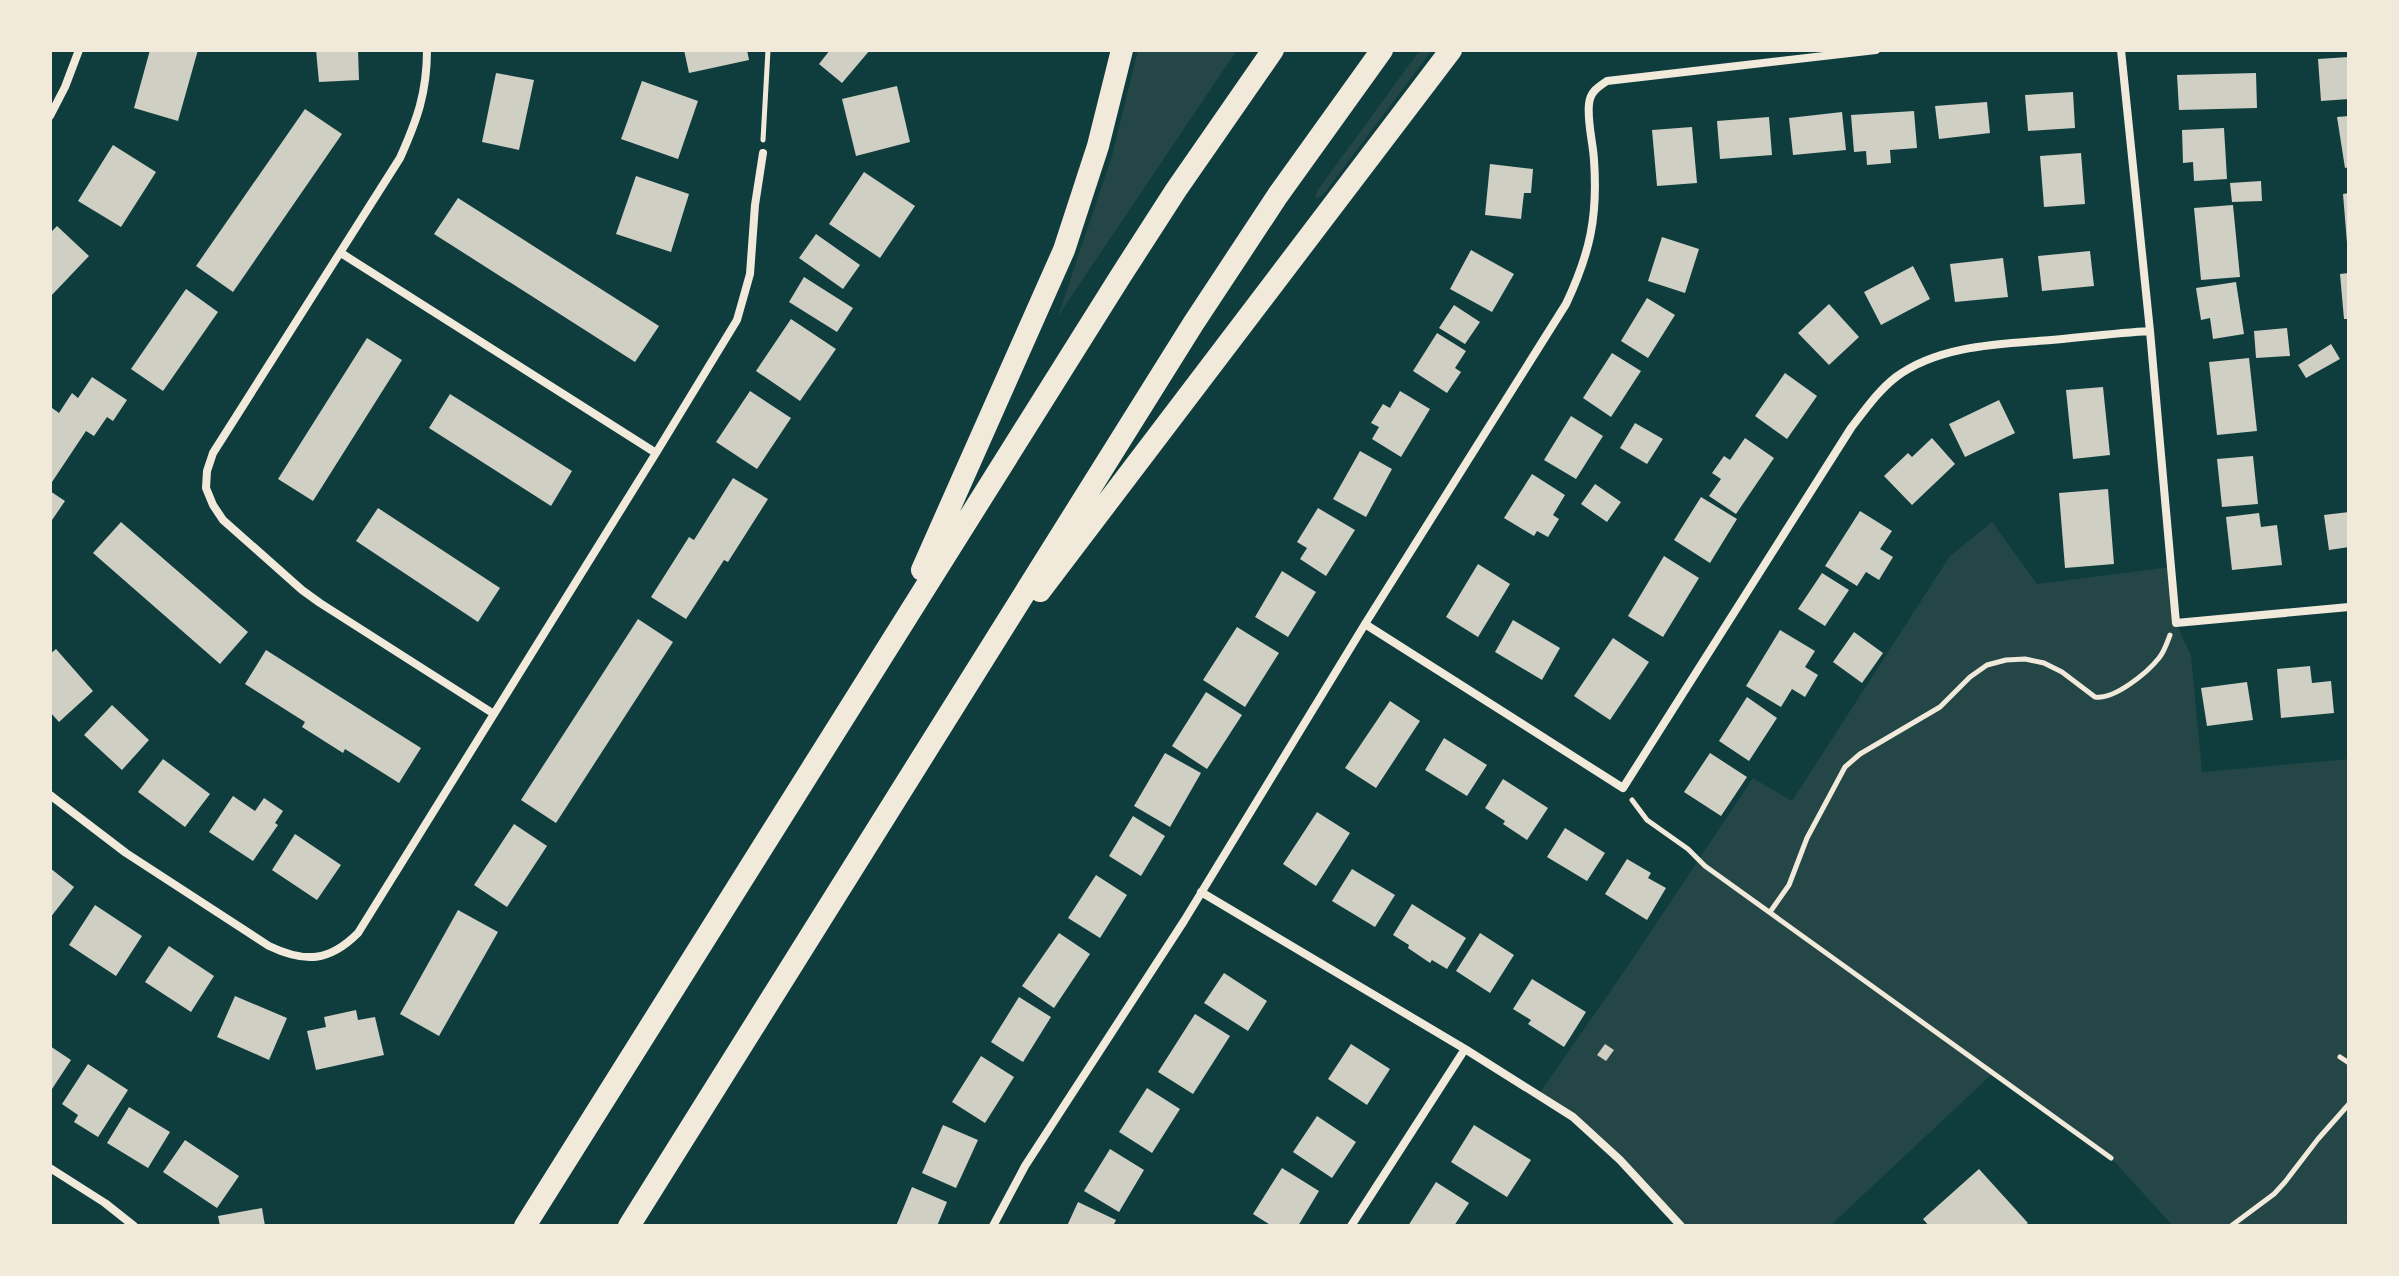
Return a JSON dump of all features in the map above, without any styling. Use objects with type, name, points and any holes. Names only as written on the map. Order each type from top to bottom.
[{"type":"highway","points":[[887,648],[1064,250],[1098,146],[1122,50]]},
{"type":"highway","points":[[525,1226],[1150,230],[1273,50]]},
{"type":"highway","points":[[629,1226],[1235,259],[1382,50]]},
{"type":"highway","points":[[959,697],[1451,50]]},
{"type":"street","points":[[50,116],[79,50]]},
{"type":"street","points":[[427,50],[427,79],[422,106],[400,158],[213,453],[206,488],[223,520],[302,590],[494,714]]},
{"type":"street","points":[[993,1226],[1025,1166],[1201,892],[1566,304],[1590,242],[1595,207],[1589,102],[1594,90],[1607,81],[1876,50]]},
{"type":"street","points":[[2121,50],[2176,623],[2349,607]]},
{"type":"street","points":[[50,795],[126,853],[269,946],[288,955],[307,958],[343,948],[358,933],[737,320],[750,274],[763,153]]},
{"type":"street","points":[[341,253],[656,453]]},
{"type":"street","points":[[1365,624],[1623,788],[1851,428],[1880,391],[1898,375],[1922,363],[1984,346],[2150,331]]},
{"type":"street","points":[[1201,892],[1573,1117],[1620,1160],[1681,1226]]},
{"type":"street","points":[[1351,1226],[1465,1049]]},
{"type":"street","points":[[50,1168],[105,1203],[134,1226]]},
{"type":"path","points":[[763,153],[768,50]]},
{"type":"path","points":[[1770,912],[1789,885],[1807,838],[1845,767],[1860,754],[1940,707],[1987,665],[2006,660],[2025,659],[2044,663],[2062,672],[2095,697],[2110,695],[2138,678],[2161,656],[2176,623]]},
{"type":"path","points":[[1623,788],[1647,820],[2111,1158]]},
{"type":"path","points":[[2340,1057],[2349,1063]]},
{"type":"path","points":[[2231,1226],[2274,1194],[2349,1104]]},
{"type":"shaded area","points":[[1138,50],[1237,50],[1058,316],[1112,156]]},
{"type":"shaded area","points":[[1420,50],[1432,50],[1323,195],[1315,198],[1317,191]]},
{"type":"shaded area","points":[[1992,522],[2037,584],[2171,567],[2176,623],[2191,656],[2202,772],[2349,759],[2349,1218],[2344,1226],[2173,1226],[2111,1158],[1993,1073],[1830,1226],[1681,1226],[1620,1160],[1539,1094],[1753,778],[1792,801],[1950,556]]},
{"type":"building","points":[[150,50],[198,50],[178,121],[134,108]]},
{"type":"building","points":[[316,50],[358,50],[359,80],[319,82]]},
{"type":"building","points":[[684,50],[747,50],[749,60],[689,73]]},
{"type":"building","points":[[830,50],[870,50],[842,83],[819,64]]},
{"type":"building","points":[[2349,57],[2349,99],[2321,101],[2318,59]]},
{"type":"building","points":[[496,73],[534,80],[519,150],[482,142]]},
{"type":"building","points":[[2256,73],[2257,108],[2179,110],[2177,75]]},
{"type":"building","points":[[642,81],[698,101],[678,159],[621,139]]},
{"type":"building","points":[[897,86],[910,142],[856,156],[842,99]]},
{"type":"building","points":[[2073,92],[2075,128],[2028,131],[2025,95]]},
{"type":"building","points":[[1987,102],[1990,133],[1939,139],[1935,106]]},
{"type":"building","points":[[305,109],[342,134],[233,292],[196,266]]},
{"type":"building","points":[[1914,111],[1917,148],[1890,150],[1891,163],[1867,165],[1866,151],[1854,152],[1851,115]]},
{"type":"building","points":[[1842,112],[1846,150],[1793,155],[1789,118]]},
{"type":"building","points":[[2349,116],[2349,167],[2345,168],[2337,117]]},
{"type":"building","points":[[1769,117],[1772,155],[1720,159],[1717,121]]},
{"type":"building","points":[[1692,127],[1697,183],[1657,186],[1652,130]]},
{"type":"building","points":[[2224,128],[2227,179],[2194,181],[2193,162],[2183,163],[2182,130]]},
{"type":"building","points":[[113,145],[156,172],[121,227],[78,201]]},
{"type":"building","points":[[2081,153],[2085,204],[2044,207],[2040,156]]},
{"type":"building","points":[[1490,164],[1533,169],[1531,193],[1524,193],[1521,219],[1485,215]]},
{"type":"building","points":[[864,172],[915,206],[880,258],[829,224]]},
{"type":"building","points":[[636,176],[689,194],[671,252],[616,234]]},
{"type":"building","points":[[2261,181],[2262,201],[2232,202],[2230,183]]},
{"type":"building","points":[[2349,193],[2349,243],[2347,243],[2343,194]]},
{"type":"building","points":[[458,198],[659,326],[635,362],[434,234]]},
{"type":"building","points":[[2233,205],[2240,277],[2201,280],[2194,208]]},
{"type":"building","points":[[57,226],[89,256],[50,297],[50,233]]},
{"type":"building","points":[[816,234],[860,265],[843,289],[799,258]]},
{"type":"building","points":[[1662,237],[1699,249],[1685,293],[1648,281]]},
{"type":"building","points":[[1471,250],[1514,274],[1492,312],[1450,289]]},
{"type":"building","points":[[2090,251],[2094,286],[2042,291],[2038,256]]},
{"type":"building","points":[[2003,258],[2008,297],[1955,302],[1950,264]]},
{"type":"building","points":[[1913,266],[1930,299],[1881,325],[1864,292]]},
{"type":"building","points":[[2349,273],[2349,319],[2344,319],[2340,274]]},
{"type":"building","points":[[804,277],[853,308],[837,332],[789,302]]},
{"type":"building","points":[[2236,282],[2244,334],[2213,339],[2210,318],[2201,320],[2196,288]]},
{"type":"building","points":[[186,289],[218,312],[163,391],[131,369]]},
{"type":"building","points":[[1647,298],[1675,315],[1648,358],[1621,341]]},
{"type":"building","points":[[1829,304],[1859,337],[1829,365],[1798,333]]},
{"type":"building","points":[[1454,305],[1480,322],[1465,344],[1439,328]]},
{"type":"building","points":[[791,319],[836,349],[800,401],[756,371]]},
{"type":"building","points":[[2287,328],[2290,356],[2256,358],[2254,331]]},
{"type":"building","points":[[1437,333],[1466,351],[1455,368],[1461,372],[1447,393],[1413,371]]},
{"type":"building","points":[[367,338],[402,360],[313,501],[278,479]]},
{"type":"building","points":[[2331,344],[2340,359],[2306,378],[2298,365]]},
{"type":"building","points":[[1612,353],[1641,371],[1611,417],[1583,398]]},
{"type":"building","points":[[2249,358],[2257,431],[2217,435],[2209,362]]},
{"type":"building","points":[[1785,373],[1817,396],[1787,439],[1755,416]]},
{"type":"building","points":[[92,377],[127,400],[113,421],[107,417],[94,436],[86,431],[50,485],[50,411],[52,408],[59,413],[72,393],[78,398]]},
{"type":"building","points":[[2103,387],[2110,455],[2073,459],[2066,390]]},
{"type":"building","points":[[750,391],[791,418],[757,469],[716,442]]},
{"type":"building","points":[[1400,391],[1430,409],[1401,457],[1372,439],[1379,427],[1371,423],[1383,404],[1390,408]]},
{"type":"building","points":[[450,394],[572,471],[551,506],[429,428]]},
{"type":"building","points":[[1999,400],[2015,433],[1965,457],[1949,424]]},
{"type":"building","points":[[1571,416],[1603,436],[1576,479],[1544,460]]},
{"type":"building","points":[[1635,423],[1663,439],[1647,464],[1620,448]]},
{"type":"building","points":[[1745,438],[1774,458],[1736,514],[1709,496],[1721,479],[1712,473],[1724,456],[1730,460]]},
{"type":"building","points":[[1932,438],[1955,464],[1912,505],[1884,476],[1908,453],[1912,457]]},
{"type":"building","points":[[1360,451],[1392,469],[1366,517],[1333,499]]},
{"type":"building","points":[[2253,456],[2258,504],[2222,507],[2217,459]]},
{"type":"building","points":[[1532,474],[1565,495],[1553,515],[1559,519],[1548,537],[1537,531],[1534,536],[1504,518]]},
{"type":"building","points":[[733,478],[768,499],[728,562],[724,560],[686,619],[651,597],[689,537],[694,540]]},
{"type":"building","points":[[1595,484],[1621,502],[1607,522],[1581,504]]},
{"type":"building","points":[[2108,489],[2114,564],[2065,568],[2059,493]]},
{"type":"building","points":[[50,491],[65,501],[50,523]]},
{"type":"building","points":[[1701,497],[1737,519],[1710,563],[1674,540]]},
{"type":"building","points":[[378,508],[500,588],[478,622],[356,541]]},
{"type":"building","points":[[1318,508],[1355,530],[1326,576],[1300,559],[1307,548],[1297,542]]},
{"type":"building","points":[[1860,511],[1892,531],[1880,549],[1893,557],[1879,580],[1866,572],[1857,586],[1825,566]]},
{"type":"building","points":[[2349,512],[2349,547],[2329,550],[2324,515]]},
{"type":"building","points":[[2259,513],[2261,527],[2277,525],[2282,565],[2232,570],[2226,517]]},
{"type":"building","points":[[121,522],[248,632],[220,664],[93,553]]},
{"type":"building","points":[[1664,556],[1699,578],[1663,637],[1628,616]]},
{"type":"building","points":[[1478,564],[1510,584],[1478,637],[1446,617]]},
{"type":"building","points":[[1282,571],[1316,592],[1288,637],[1255,617]]},
{"type":"building","points":[[1822,573],[1849,590],[1825,626],[1798,609]]},
{"type":"building","points":[[638,619],[673,642],[556,823],[521,800]]},
{"type":"building","points":[[1513,620],[1560,648],[1542,680],[1495,652]]},
{"type":"building","points":[[1237,627],[1279,653],[1245,707],[1203,680]]},
{"type":"building","points":[[1780,630],[1815,651],[1805,667],[1818,675],[1805,697],[1792,689],[1781,707],[1746,686]]},
{"type":"building","points":[[1854,632],[1883,653],[1862,683],[1833,662]]},
{"type":"building","points":[[1613,638],[1649,662],[1610,720],[1574,696]]},
{"type":"building","points":[[56,649],[93,691],[59,722],[50,712],[50,654]]},
{"type":"building","points":[[266,650],[421,748],[399,783],[345,749],[343,753],[302,727],[305,722],[245,684]]},
{"type":"building","points":[[2310,666],[2312,683],[2331,681],[2334,713],[2281,718],[2277,669]]},
{"type":"building","points":[[2247,682],[2253,720],[2207,726],[2201,688]]},
{"type":"building","points":[[1206,692],[1242,715],[1207,769],[1172,746]]},
{"type":"building","points":[[1747,697],[1777,718],[1749,761],[1719,741]]},
{"type":"building","points":[[1390,701],[1420,721],[1376,788],[1345,768]]},
{"type":"building","points":[[112,705],[149,740],[122,770],[84,735]]},
{"type":"building","points":[[1444,738],[1487,765],[1467,796],[1425,770]]},
{"type":"building","points":[[1165,753],[1201,773],[1170,827],[1134,806]]},
{"type":"building","points":[[1710,753],[1747,777],[1721,816],[1684,792]]},
{"type":"building","points":[[163,759],[210,794],[185,827],[138,792]]},
{"type":"building","points":[[1503,779],[1548,808],[1527,840],[1485,808]]},
{"type":"building","points":[[233,796],[255,811],[264,798],[283,811],[275,823],[278,825],[253,861],[209,832]]},
{"type":"building","points":[[1317,812],[1350,833],[1316,886],[1283,864]]},
{"type":"building","points":[[1133,816],[1165,836],[1141,876],[1109,856]]},
{"type":"building","points":[[514,824],[547,846],[507,907],[474,885]]},
{"type":"building","points":[[1565,828],[1605,853],[1587,881],[1547,857]]},
{"type":"building","points":[[295,834],[341,865],[317,900],[272,870]]},
{"type":"building","points":[[1627,859],[1651,873],[1648,878],[1666,888],[1647,920],[1605,894]]},
{"type":"building","points":[[50,868],[74,887],[50,918]]},
{"type":"building","points":[[1352,869],[1395,895],[1375,927],[1332,901]]},
{"type":"building","points":[[1096,875],[1127,895],[1100,938],[1068,918]]},
{"type":"building","points":[[1412,904],[1466,938],[1447,969],[1432,960],[1430,963],[1393,935]]},
{"type":"building","points":[[95,905],[142,936],[116,976],[69,945]]},
{"type":"building","points":[[458,910],[498,932],[439,1036],[400,1014]]},
{"type":"building","points":[[1059,933],[1090,954],[1054,1008],[1022,986]]},
{"type":"building","points":[[1480,933],[1514,955],[1490,993],[1456,971]]},
{"type":"building","points":[[169,946],[214,976],[191,1012],[145,982]]},
{"type":"building","points":[[1224,973],[1267,1001],[1248,1031],[1204,1003]]},
{"type":"building","points":[[1532,979],[1586,1012],[1564,1047],[1528,1024],[1531,1020],[1513,1009]]},
{"type":"building","points":[[235,996],[287,1018],[269,1060],[217,1037]]},
{"type":"building","points":[[1019,997],[1051,1017],[1023,1062],[991,1042]]},
{"type":"building","points":[[356,1010],[358,1020],[375,1017],[384,1055],[316,1070],[307,1031],[326,1027],[324,1017]]},
{"type":"building","points":[[1195,1014],[1230,1036],[1193,1094],[1158,1072]]},
{"type":"building","points":[[1351,1044],[1390,1069],[1367,1105],[1328,1079]]},
{"type":"building","points":[[1605,1044],[1614,1050],[1606,1061],[1597,1055]]},
{"type":"building","points":[[50,1046],[71,1060],[50,1092]]},
{"type":"building","points":[[981,1056],[1014,1077],[985,1123],[952,1102]]},
{"type":"building","points":[[88,1064],[128,1090],[98,1137],[74,1122],[78,1115],[62,1104]]},
{"type":"building","points":[[1147,1088],[1180,1109],[1152,1153],[1119,1132]]},
{"type":"building","points":[[129,1107],[170,1132],[148,1168],[107,1143]]},
{"type":"building","points":[[1317,1116],[1356,1142],[1332,1178],[1293,1152]]},
{"type":"building","points":[[943,1125],[978,1140],[956,1188],[922,1173]]},
{"type":"building","points":[[1474,1125],[1531,1160],[1507,1197],[1451,1162]]},
{"type":"building","points":[[185,1140],[239,1176],[217,1208],[163,1172]]},
{"type":"building","points":[[1110,1149],[1144,1170],[1119,1212],[1084,1191]]},
{"type":"building","points":[[1282,1168],[1319,1191],[1298,1226],[1272,1226],[1253,1214]]},
{"type":"building","points":[[1979,1169],[2028,1223],[2024,1226],[1929,1226],[1923,1219]]},
{"type":"building","points":[[1436,1182],[1469,1203],[1454,1226],[1408,1226]]},
{"type":"building","points":[[912,1187],[947,1202],[937,1226],[896,1226]]},
{"type":"building","points":[[1078,1202],[1116,1220],[1113,1226],[1067,1226]]},
{"type":"building","points":[[262,1208],[265,1226],[220,1226],[218,1216]]}]
